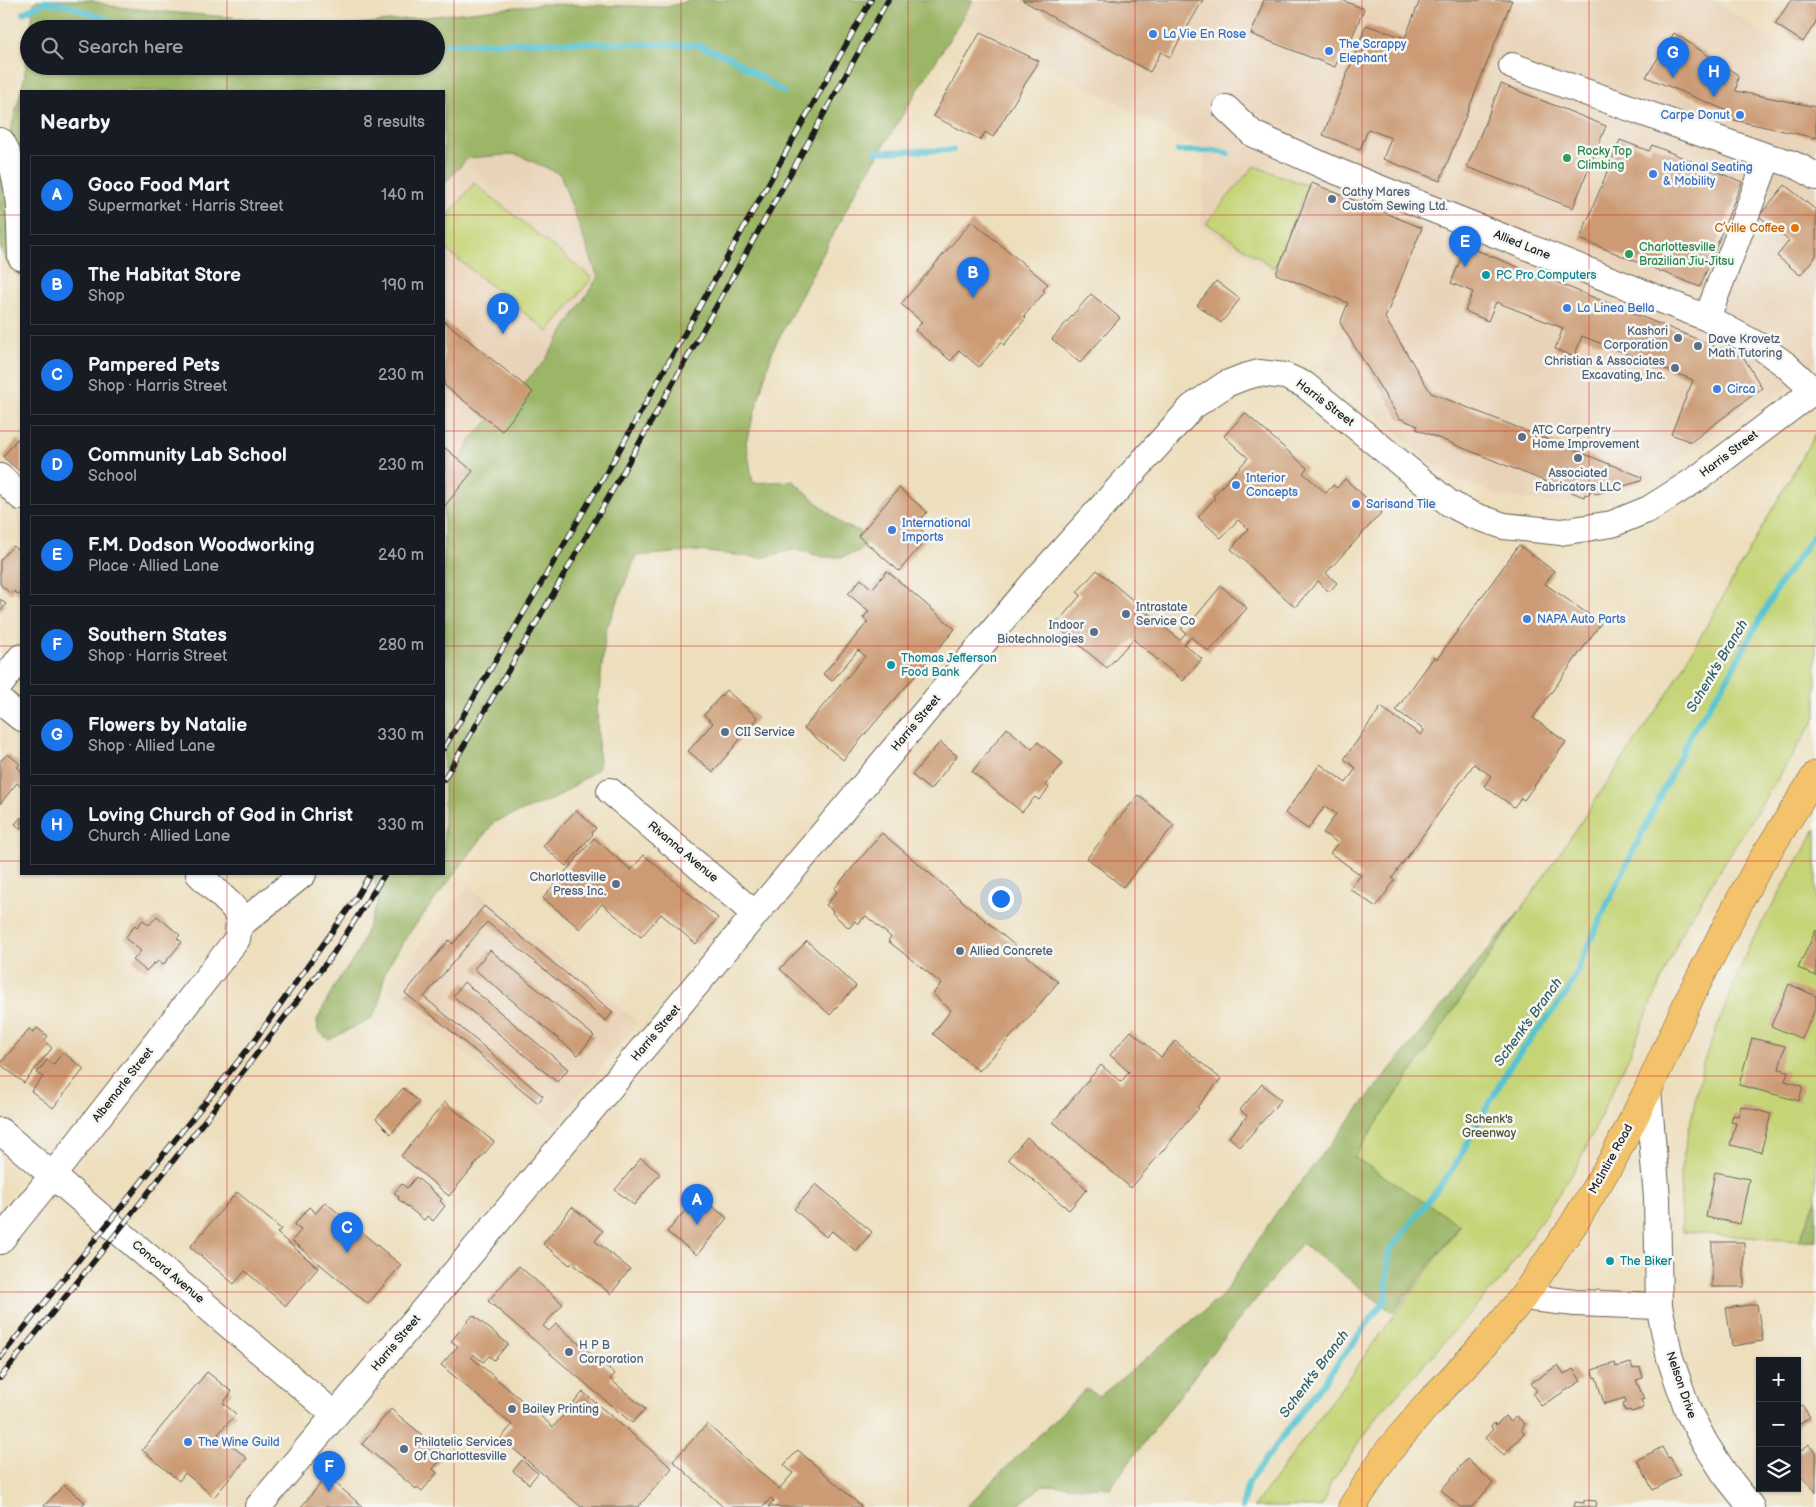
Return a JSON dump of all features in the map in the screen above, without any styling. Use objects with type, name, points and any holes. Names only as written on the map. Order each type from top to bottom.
[{"type":"main road","name":"McIntire Road","points":[[1352,1507],[1386,1454],[1428,1404],[1486,1342],[1522,1297],[1573,1225],[1613,1158],[1648,1090],[1691,995],[1740,900],[1761,862],[1816,776]]},
{"type":"street","points":[[1512,66],[1768,157],[1786,161],[1808,170],[1816,177]]},
{"type":"street","name":"Allied Lane","points":[[1226,108],[1253,134],[1331,169],[1707,318],[1761,347],[1815,390]]},
{"type":"street","points":[[0,141],[10,155],[14,168],[18,191],[20,235]]},
{"type":"street","points":[[1707,318],[1768,157]]},
{"type":"street","name":"Harris Street","points":[[258,1507],[1035,581],[1192,407],[1226,384],[1244,377],[1259,373],[1285,376],[1304,385],[1448,503],[1472,515],[1504,526],[1561,532],[1612,524],[1649,510],[1698,478],[1815,390]]},
{"type":"street","points":[[0,477],[20,496]]},
{"type":"street","points":[[0,684],[20,657]]},
{"type":"street","points":[[0,701],[20,717]]},
{"type":"street","name":"Rivanna Avenue","points":[[610,791],[755,914]]},
{"type":"street","points":[[200,875],[234,908],[240,925],[302,875]]},
{"type":"street","name":"Albemarle Street","points":[[0,1241],[236,939],[240,925]]},
{"type":"street","name":"Nelson Drive","points":[[1648,1090],[1657,1198],[1659,1306],[1670,1358],[1688,1411],[1705,1444],[1725,1474],[1751,1507]]},
{"type":"street","name":"Concord Avenue","points":[[0,1130],[335,1415]]},
{"type":"street","points":[[1522,1297],[1575,1303],[1659,1306]]},
{"type":"shaded area","points":[[960,0],[1715,0],[1816,70],[1816,361],[1801,379],[1635,485],[1608,496],[1551,503],[1501,496],[1441,472],[1322,366],[1348,303],[1276,274],[1201,227],[1205,151],[953,14]]},
{"type":"shaded area","points":[[516,154],[560,174],[599,277],[544,362],[472,438],[445,487],[445,183],[468,158]]},
{"type":"shaded area","points":[[469,885],[638,1022],[554,1125],[385,989]]},
{"type":"green space","points":[[37,0],[90,0],[111,6],[267,20],[32,20],[34,2]]},
{"type":"green space","points":[[690,0],[973,0],[855,193],[773,349],[746,442],[753,483],[793,481],[844,526],[860,531],[864,538],[864,546],[859,551],[842,557],[822,557],[796,549],[761,558],[698,551],[636,556],[606,630],[597,711],[599,768],[558,797],[494,822],[407,936],[385,971],[379,1006],[372,1018],[329,1040],[318,1031],[317,1020],[336,983],[357,954],[381,894],[371,875],[445,875],[445,487],[472,438],[544,362],[598,277],[560,174],[516,154],[468,158],[445,183],[445,90],[21,90],[25,75],[445,75],[445,20],[398,20],[543,4],[667,7]]},
{"type":"green space","points":[[20,95],[20,276],[8,264],[0,246],[0,162]]},
{"type":"green space","points":[[1254,166],[1308,186],[1275,268],[1206,223]]},
{"type":"green space","points":[[474,183],[592,278],[548,332],[445,249],[445,220]]},
{"type":"green space","name":"Schenk's Greenway","points":[[1816,432],[1816,718],[1684,927],[1631,1052],[1577,1166],[1505,1275],[1379,1414],[1331,1483],[1321,1507],[1254,1507],[1460,1226],[1354,1157],[1672,687]]},
{"type":"green space","points":[[1816,829],[1816,1200],[1799,1241],[1682,1232],[1680,1173],[1703,1063],[1749,946]]},
{"type":"green space","points":[[1520,911],[1354,1157],[1460,1225],[1393,1313],[1302,1243],[1211,1354],[1110,1488],[1043,1485],[1016,1507],[966,1507],[1086,1389],[1100,1396],[1222,1296],[1276,1213],[1379,1083]]},
{"type":"green space","points":[[1816,1200],[1816,1240],[1799,1241]]},
{"type":"building","points":[[1022,0],[1203,0],[1170,57],[1161,52],[1150,72]]},
{"type":"building","points":[[1264,0],[1342,0],[1364,9],[1342,58],[1339,57],[1335,67],[1251,34]]},
{"type":"building","points":[[1420,0],[1512,0],[1440,181],[1383,159],[1391,138],[1368,129],[1360,150],[1323,135],[1366,25],[1405,38]]},
{"type":"building","points":[[1791,0],[1816,0],[1816,22],[1803,42],[1775,24]]},
{"type":"building","points":[[980,33],[1039,61],[993,137],[985,132],[981,140],[933,116]]},
{"type":"building","points":[[1674,33],[1738,75],[1736,91],[1816,107],[1816,138],[1729,119],[1730,112],[1646,77]]},
{"type":"building","points":[[1501,84],[1606,126],[1573,208],[1467,167]]},
{"type":"building","points":[[1620,140],[1649,151],[1652,145],[1742,182],[1700,287],[1580,239]]},
{"type":"building","points":[[1312,183],[1422,228],[1385,318],[1431,393],[1642,477],[1641,481],[1596,494],[1590,491],[1589,495],[1585,494],[1584,497],[1416,429],[1418,426],[1399,418],[1340,323],[1348,303],[1276,274]]},
{"type":"building","name":"C’ville Coffee","points":[[1785,185],[1816,210],[1816,256],[1800,275],[1777,256],[1789,241],[1759,216]]},
{"type":"building","points":[[972,221],[1048,284],[1043,290],[1045,292],[1024,316],[1026,318],[1004,345],[1001,342],[979,367],[959,350],[951,361],[915,330],[922,322],[901,304]]},
{"type":"building","points":[[1466,246],[1744,358],[1762,388],[1691,442],[1671,434],[1693,380],[1582,336],[1574,357],[1555,349],[1563,328],[1496,302],[1488,321],[1465,311],[1473,292],[1451,283]]},
{"type":"building","points":[[1216,281],[1240,299],[1221,323],[1197,305]]},
{"type":"building","points":[[1091,294],[1120,318],[1080,363],[1052,339]]},
{"type":"building","points":[[445,322],[533,392],[502,431],[445,386]]},
{"type":"building","points":[[1245,413],[1307,468],[1303,473],[1326,493],[1333,485],[1337,488],[1345,479],[1382,512],[1326,573],[1337,583],[1329,592],[1318,581],[1295,607],[1231,549],[1248,529],[1238,520],[1221,538],[1198,517],[1215,498],[1213,496],[1248,458],[1224,436]]},
{"type":"building","points":[[17,439],[20,442],[20,471],[3,457]]},
{"type":"building","points":[[445,448],[473,471],[445,506]]},
{"type":"building","name":"International Imports","points":[[899,488],[927,512],[915,525],[929,536],[899,571],[858,536]]},
{"type":"building","points":[[1519,545],[1554,571],[1545,584],[1601,623],[1533,718],[1566,742],[1524,800],[1521,798],[1514,807],[1484,786],[1491,776],[1474,764],[1392,878],[1395,880],[1376,907],[1350,889],[1361,875],[1330,853],[1338,843],[1323,833],[1336,814],[1325,806],[1308,829],[1285,813],[1320,764],[1346,783],[1356,768],[1344,759],[1381,707],[1421,735],[1424,730],[1396,710],[1434,657],[1437,659]]},
{"type":"building","points":[[13,546],[20,552],[19,595],[14,591],[11,594],[0,584],[0,560]]},
{"type":"building","points":[[1097,570],[1180,640],[1186,633],[1181,629],[1189,619],[1192,621],[1221,586],[1247,608],[1209,652],[1191,637],[1184,644],[1202,659],[1183,681],[1133,639],[1107,668],[1055,625],[1081,595],[1077,592]]},
{"type":"building","name":"Thomas Jefferson Food Bank","points":[[887,571],[955,629],[843,760],[804,728],[865,656],[858,650],[832,681],[823,674],[868,622],[863,618],[869,611],[848,594],[861,579],[872,589]]},
{"type":"building","points":[[0,599],[6,604],[0,612]]},
{"type":"building","name":"CII Service","points":[[726,690],[758,718],[713,772],[688,751],[713,723],[704,715]]},
{"type":"building","points":[[1007,728],[1032,749],[1038,742],[1063,763],[1045,785],[1049,788],[1039,800],[1035,797],[1022,812],[972,772]]},
{"type":"building","points":[[940,742],[957,756],[930,790],[912,775]]},
{"type":"building","points":[[8,754],[20,764],[17,767],[20,769],[20,786],[17,783],[0,804],[0,761]]},
{"type":"building","points":[[1138,795],[1174,825],[1123,887],[1087,858]]},
{"type":"building","points":[[576,810],[596,828],[566,866],[543,846]]},
{"type":"building","points":[[20,818],[20,828],[15,824]]},
{"type":"building","name":"Allied Concrete","points":[[882,833],[1058,982],[1024,1023],[979,1071],[933,1034],[951,1010],[933,994],[941,983],[888,941],[891,937],[866,916],[858,924],[855,921],[849,928],[826,905],[837,892],[834,889]]},
{"type":"building","name":"Charlottesville Press Inc.","points":[[594,838],[631,870],[644,855],[718,918],[696,944],[661,914],[641,937],[602,904],[580,929],[543,898]]},
{"type":"building","points":[[484,906],[613,1012],[606,1021],[487,922],[424,997],[543,1096],[538,1103],[405,993],[449,940],[453,944]]},
{"type":"building","points":[[157,916],[180,935],[177,938],[182,942],[163,965],[158,961],[146,971],[133,960],[141,951],[125,938],[135,925],[137,927],[143,920],[149,925]]},
{"type":"building","points":[[1816,930],[1816,976],[1798,968]]},
{"type":"building","points":[[807,941],[856,986],[830,1015],[780,969]]},
{"type":"building","points":[[490,950],[594,1036],[578,1055],[474,969]]},
{"type":"building","points":[[464,982],[568,1069],[557,1082],[453,996]]},
{"type":"building","points":[[1789,984],[1816,996],[1816,1007],[1802,1039],[1771,1026]]},
{"type":"building","points":[[37,1028],[48,1036],[44,1041],[52,1048],[24,1083],[0,1064],[29,1029],[33,1032]]},
{"type":"building","points":[[1131,1031],[1161,1057],[1175,1041],[1221,1079],[1131,1188],[1053,1122],[1101,1065],[1121,1082],[1129,1072],[1110,1055]]},
{"type":"building","points":[[1752,1038],[1785,1046],[1779,1069],[1788,1071],[1785,1081],[1803,1086],[1799,1101],[1739,1085]]},
{"type":"building","points":[[63,1052],[84,1069],[53,1108],[31,1091],[43,1077],[37,1073],[47,1060],[53,1065]]},
{"type":"building","points":[[1262,1084],[1281,1100],[1240,1147],[1229,1137],[1247,1116],[1240,1110]]},
{"type":"building","points":[[403,1088],[419,1102],[391,1134],[376,1119]]},
{"type":"building","points":[[445,1102],[494,1142],[449,1196],[401,1156]]},
{"type":"building","points":[[1741,1106],[1771,1114],[1761,1152],[1730,1145],[1736,1123],[1731,1122],[1733,1115],[1738,1116]]},
{"type":"building","points":[[1027,1137],[1087,1189],[1069,1210],[1008,1159]]},
{"type":"building","points":[[641,1158],[660,1174],[634,1205],[615,1190]]},
{"type":"building","points":[[1715,1172],[1749,1179],[1740,1224],[1706,1217]]},
{"type":"building","points":[[416,1177],[442,1199],[440,1201],[445,1206],[433,1221],[427,1216],[424,1220],[398,1199],[399,1197],[394,1193],[402,1184],[407,1188]]},
{"type":"building","points":[[816,1184],[872,1232],[856,1251],[832,1231],[826,1237],[794,1209]]},
{"type":"building","points":[[237,1192],[281,1229],[277,1233],[318,1268],[286,1306],[245,1271],[234,1284],[190,1247]]},
{"type":"building","points":[[698,1195],[727,1218],[697,1255],[667,1232]]},
{"type":"building","points":[[325,1202],[401,1265],[368,1304],[292,1241],[301,1230],[294,1225],[309,1207],[316,1213]]},
{"type":"building","points":[[572,1207],[603,1231],[595,1241],[630,1269],[611,1294],[572,1263],[570,1265],[543,1244]]},
{"type":"building","points":[[1712,1242],[1744,1242],[1744,1287],[1712,1287]]},
{"type":"building","name":"H P B Corporation","points":[[519,1266],[563,1304],[543,1326],[549,1331],[556,1324],[615,1374],[610,1379],[645,1409],[632,1423],[488,1301]]},
{"type":"building","points":[[1757,1304],[1763,1341],[1732,1346],[1726,1308]]},
{"type":"building","name":"Bailey Printing","points":[[473,1315],[508,1344],[494,1360],[489,1356],[483,1362],[473,1354],[471,1357],[553,1427],[583,1392],[672,1468],[638,1507],[581,1507],[501,1438],[512,1425],[441,1365],[458,1346],[451,1341]]},
{"type":"building","points":[[1615,1363],[1616,1367],[1631,1363],[1633,1369],[1640,1367],[1643,1378],[1636,1380],[1644,1399],[1641,1400],[1644,1408],[1631,1412],[1630,1410],[1625,1411],[1623,1404],[1626,1403],[1625,1398],[1604,1404],[1592,1370]]},
{"type":"building","points":[[1558,1365],[1564,1374],[1573,1369],[1581,1381],[1541,1406],[1533,1394],[1537,1391],[1531,1383]]},
{"type":"building","name":"The Wine Guild","points":[[207,1372],[232,1392],[223,1403],[236,1414],[218,1434],[247,1458],[214,1497],[185,1473],[179,1481],[142,1450]]},
{"type":"building","points":[[1801,1406],[1810,1417],[1801,1423]]},
{"type":"building","name":"Philatelic Services Of Charlottesville","points":[[391,1409],[445,1454],[433,1469],[437,1473],[422,1491],[417,1487],[416,1489],[362,1444]]},
{"type":"building","points":[[1505,1416],[1511,1422],[1516,1416],[1525,1424],[1521,1430],[1524,1433],[1504,1455],[1485,1438],[1493,1429],[1491,1427],[1494,1423],[1496,1425]]},
{"type":"building","points":[[707,1424],[779,1489],[793,1473],[784,1465],[798,1450],[862,1507],[768,1507],[774,1501],[771,1498],[763,1507],[723,1507],[673,1461]]},
{"type":"building","points":[[1809,1444],[1816,1452],[1816,1492],[1801,1476],[1801,1451]]},
{"type":"building","points":[[1662,1447],[1680,1475],[1653,1490],[1637,1460]]},
{"type":"building","points":[[1467,1459],[1493,1483],[1472,1507],[1460,1507],[1441,1490]]},
{"type":"building","points":[[522,1460],[538,1473],[529,1484],[513,1471]]},
{"type":"building","points":[[327,1476],[363,1507],[301,1507]]},
{"type":"building","points":[[64,1485],[85,1502],[81,1507],[43,1507]]},
{"type":"building","points":[[1584,1500],[1596,1501],[1595,1507],[1574,1507],[1575,1502],[1584,1503]]},
{"type":"waterway","points":[[23,13],[46,2],[69,6],[108,20]]},
{"type":"waterway","points":[[445,44],[545,42],[697,45],[731,58],[783,92]]},
{"type":"waterway","points":[[876,152],[953,150]]},
{"type":"waterway","points":[[1178,151],[1221,151],[1228,154]]},
{"type":"waterway","name":"Schenk's Branch","points":[[1242,1507],[1248,1483],[1386,1299],[1389,1251],[1453,1169],[1511,1064],[1567,993],[1609,900],[1693,730],[1727,679],[1779,585],[1816,532]]},
{"type":"railway","points":[[445,746],[615,458],[871,0]]},
{"type":"railway","points":[[445,777],[558,586],[888,0]]},
{"type":"railway","points":[[0,1358],[252,1044],[354,901],[369,875]]},
{"type":"railway","points":[[0,1378],[119,1230],[333,954],[384,875]]},
{"type":"place","name":"La Vie En Rose","points":[[1153,34]]},
{"type":"place","name":"The Scrappy Elephant","points":[[1329,51]]},
{"type":"place","name":"Flowers by Natalie","points":[[1673,78]]},
{"type":"place","name":"Loving Church of God in Christ","points":[[1714,97]]},
{"type":"place","name":"Carpe Donut","points":[[1740,115]]},
{"type":"place","name":"Rocky Top Climbing","points":[[1567,158]]},
{"type":"place","name":"National Seating & Mobility","points":[[1653,174]]},
{"type":"place","name":"Cathy Mares Custom Sewing Ltd.","points":[[1332,199]]},
{"type":"place","name":"C’ville Coffee","points":[[1795,228]]},
{"type":"place","name":"Charlottesville Brazilian Jiu-Jitsu","points":[[1629,254]]},
{"type":"place","name":"F.M. Dodson Woodworking","points":[[1465,267]]},
{"type":"place","name":"PC Pro Computers","points":[[1486,275]]},
{"type":"place","name":"The Habitat Store","points":[[973,298]]},
{"type":"place","name":"La Linea Bella","points":[[1567,308]]},
{"type":"place","name":"Community Lab School","points":[[503,334]]},
{"type":"place","name":"Kashori Corporation","points":[[1678,338]]},
{"type":"place","name":"Dave Krovetz Math Tutoring","points":[[1698,346]]},
{"type":"place","name":"Christian & Associates Excavating, Inc.","points":[[1675,368]]},
{"type":"place","name":"Circa","points":[[1717,389]]},
{"type":"place","name":"ATC Carpentry Home Improvement","points":[[1522,437]]},
{"type":"place","name":"Associated Fabricators LLC","points":[[1578,458]]},
{"type":"place","name":"Interior Concepts","points":[[1236,485]]},
{"type":"place","name":"Sarisand Tile","points":[[1356,504]]},
{"type":"place","name":"International Imports","points":[[892,530]]},
{"type":"place","name":"Intrastate Service Co","points":[[1126,614]]},
{"type":"place","name":"NAPA Auto Parts","points":[[1527,619]]},
{"type":"place","name":"Indoor Biotechnologies","points":[[1094,632]]},
{"type":"place","name":"Thomas Jefferson Food Bank","points":[[891,665]]},
{"type":"place","name":"CII Service","points":[[725,732]]},
{"type":"place","name":"Charlottesville Press Inc.","points":[[616,884]]},
{"type":"place","name":"Allied Concrete","points":[[960,951]]},
{"type":"place","name":"Goco Food Mart","points":[[697,1225]]},
{"type":"place","name":"Pampered Pets","points":[[347,1253]]},
{"type":"place","name":"The Biker","points":[[1610,1261]]},
{"type":"place","name":"H P B Corporation","points":[[569,1352]]},
{"type":"place","name":"Bailey Printing","points":[[512,1409]]},
{"type":"place","name":"The Wine Guild","points":[[188,1442]]},
{"type":"place","name":"Philatelic Services Of Charlottesville","points":[[404,1449]]},
{"type":"place","name":"Southern States","points":[[329,1492]]}]
